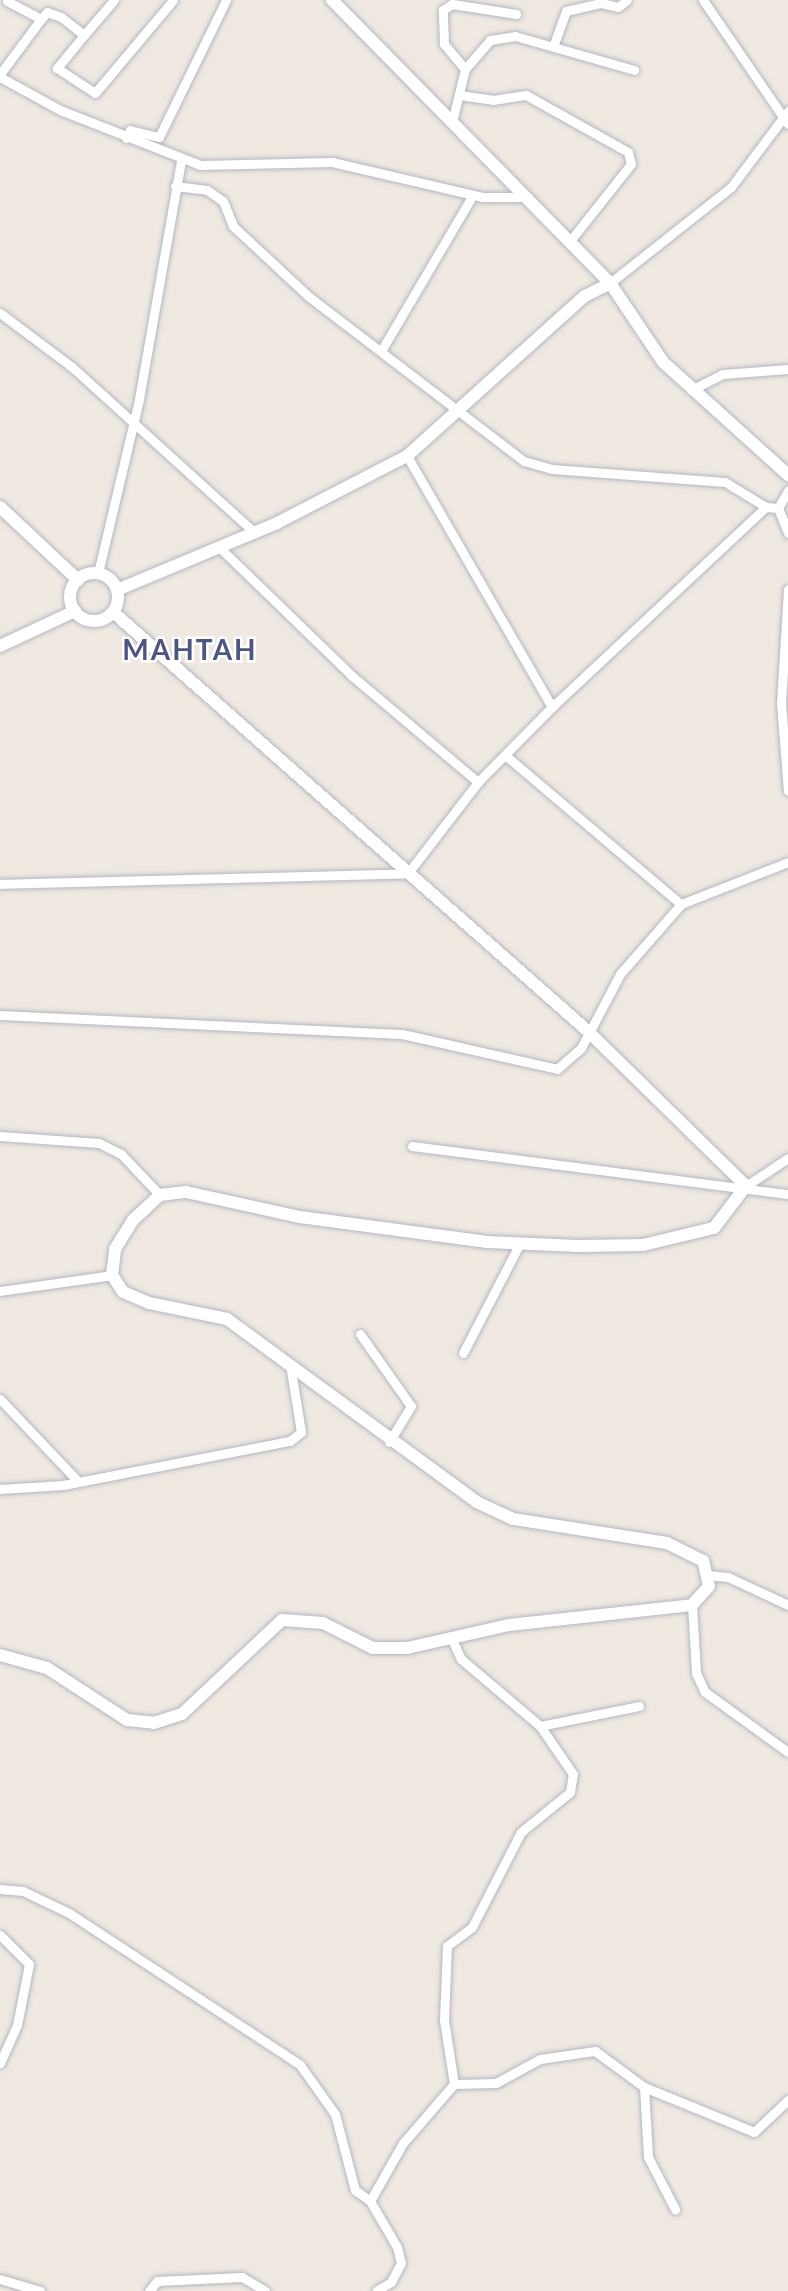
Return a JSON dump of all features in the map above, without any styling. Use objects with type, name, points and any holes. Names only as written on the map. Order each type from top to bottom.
[{"type":"street","points":[[114,0],[57,68],[95,93],[173,0]]},
{"type":"street","points":[[126,138],[130,130],[159,137],[226,0]]},
{"type":"street","points":[[332,0],[610,283],[663,362],[788,475]]},
{"type":"street","points":[[554,44],[566,11],[601,3],[618,7],[627,0]]},
{"type":"street","points":[[117,590],[254,532],[407,456],[464,410],[539,336],[732,187],[787,118],[703,0]]},
{"type":"street","points":[[7,1],[41,19]]},
{"type":"street","points":[[464,69],[444,44],[443,10],[452,4],[516,14]]},
{"type":"street","points":[[84,35],[47,12],[0,75],[126,138],[181,161],[332,162],[473,195],[528,197]]},
{"type":"street","points":[[452,122],[464,69],[490,40],[515,36],[554,44],[634,70]]},
{"type":"street","points":[[458,95],[493,100],[526,96],[628,152],[631,164],[570,241]]},
{"type":"street","points":[[98,573],[133,421],[181,161]]},
{"type":"street","points":[[175,186],[207,190],[223,201],[233,226],[308,296],[464,410],[524,461],[552,469],[725,482],[766,507],[778,508]]},
{"type":"street","points":[[381,351],[473,195]]},
{"type":"street","points":[[0,313],[133,421],[254,532]]},
{"type":"street","points":[[691,390],[723,374],[788,369]]},
{"type":"street","points":[[407,456],[552,707]]},
{"type":"street","points":[[778,508],[788,491]]},
{"type":"street","points":[[0,507],[78,580]]},
{"type":"street","points":[[408,873],[478,782],[552,707],[766,507]]},
{"type":"street","points":[[778,508],[788,533]]},
{"type":"street","points":[[219,547],[343,667],[478,782]]},
{"type":"street","points":[[98,573],[78,580],[70,595],[75,611],[89,621],[113,612]]},
{"type":"street","points":[[98,573],[117,590]]},
{"type":"street","points":[[788,589],[784,723],[788,791]]},
{"type":"street","points":[[113,612],[117,590]]},
{"type":"street","points":[[0,646],[75,611]]},
{"type":"street","points":[[113,612],[590,1033],[746,1186]]},
{"type":"street","points":[[505,755],[681,904]]},
{"type":"street","points":[[0,1015],[402,1034],[557,1069],[590,1033],[620,974],[681,904],[788,862]]},
{"type":"street","points":[[0,884],[408,873]]},
{"type":"street","points":[[0,1136],[99,1143],[121,1154],[160,1195]]},
{"type":"street","points":[[412,1146],[746,1186],[788,1194]]},
{"type":"street","points":[[0,1656],[47,1668],[127,1720],[154,1723],[182,1714],[282,1620],[323,1623],[373,1648],[407,1648],[523,1623],[692,1605],[709,1586],[703,1561],[667,1543],[513,1519],[389,1442],[290,1370],[227,1319],[149,1303],[122,1292],[112,1275],[115,1249],[133,1220],[160,1195],[186,1192],[300,1217],[520,1243],[643,1245],[678,1239],[715,1228],[746,1186],[788,1158]]},
{"type":"street","points":[[463,1353],[520,1243]]},
{"type":"street","points":[[0,1291],[112,1275]]},
{"type":"street","points":[[360,1334],[411,1406],[389,1442]]},
{"type":"street","points":[[0,1489],[76,1479],[290,1441],[300,1432],[290,1370]]},
{"type":"street","points":[[0,1399],[76,1479]]},
{"type":"street","points":[[706,1575],[728,1577],[788,1605]]},
{"type":"street","points":[[692,1605],[696,1673],[705,1692],[788,1752]]},
{"type":"street","points":[[451,1638],[461,1659],[540,1726],[573,1774],[570,1792],[521,1832],[472,1927],[447,1946],[444,2020],[454,2084]]},
{"type":"street","points":[[540,1726],[639,1706]]},
{"type":"street","points":[[0,1889],[23,1891],[69,1913],[300,2066],[335,2115],[355,2190],[370,2201],[401,2263],[391,2282],[376,2291]]},
{"type":"street","points":[[0,1935],[29,1964],[17,2025],[0,2063]]},
{"type":"street","points":[[370,2201],[403,2143],[454,2084],[496,2083],[540,2059],[572,2050],[595,2051],[644,2087],[754,2132],[788,2100]]},
{"type":"street","points":[[644,2087],[648,2157],[675,2209]]},
{"type":"street","points":[[149,2291],[157,2281],[242,2277],[265,2291]]},
{"type":"street","points":[[0,2279],[40,2291]]},
{"type":"district","name":"MAHTAH","points":[[190,649]]}]
